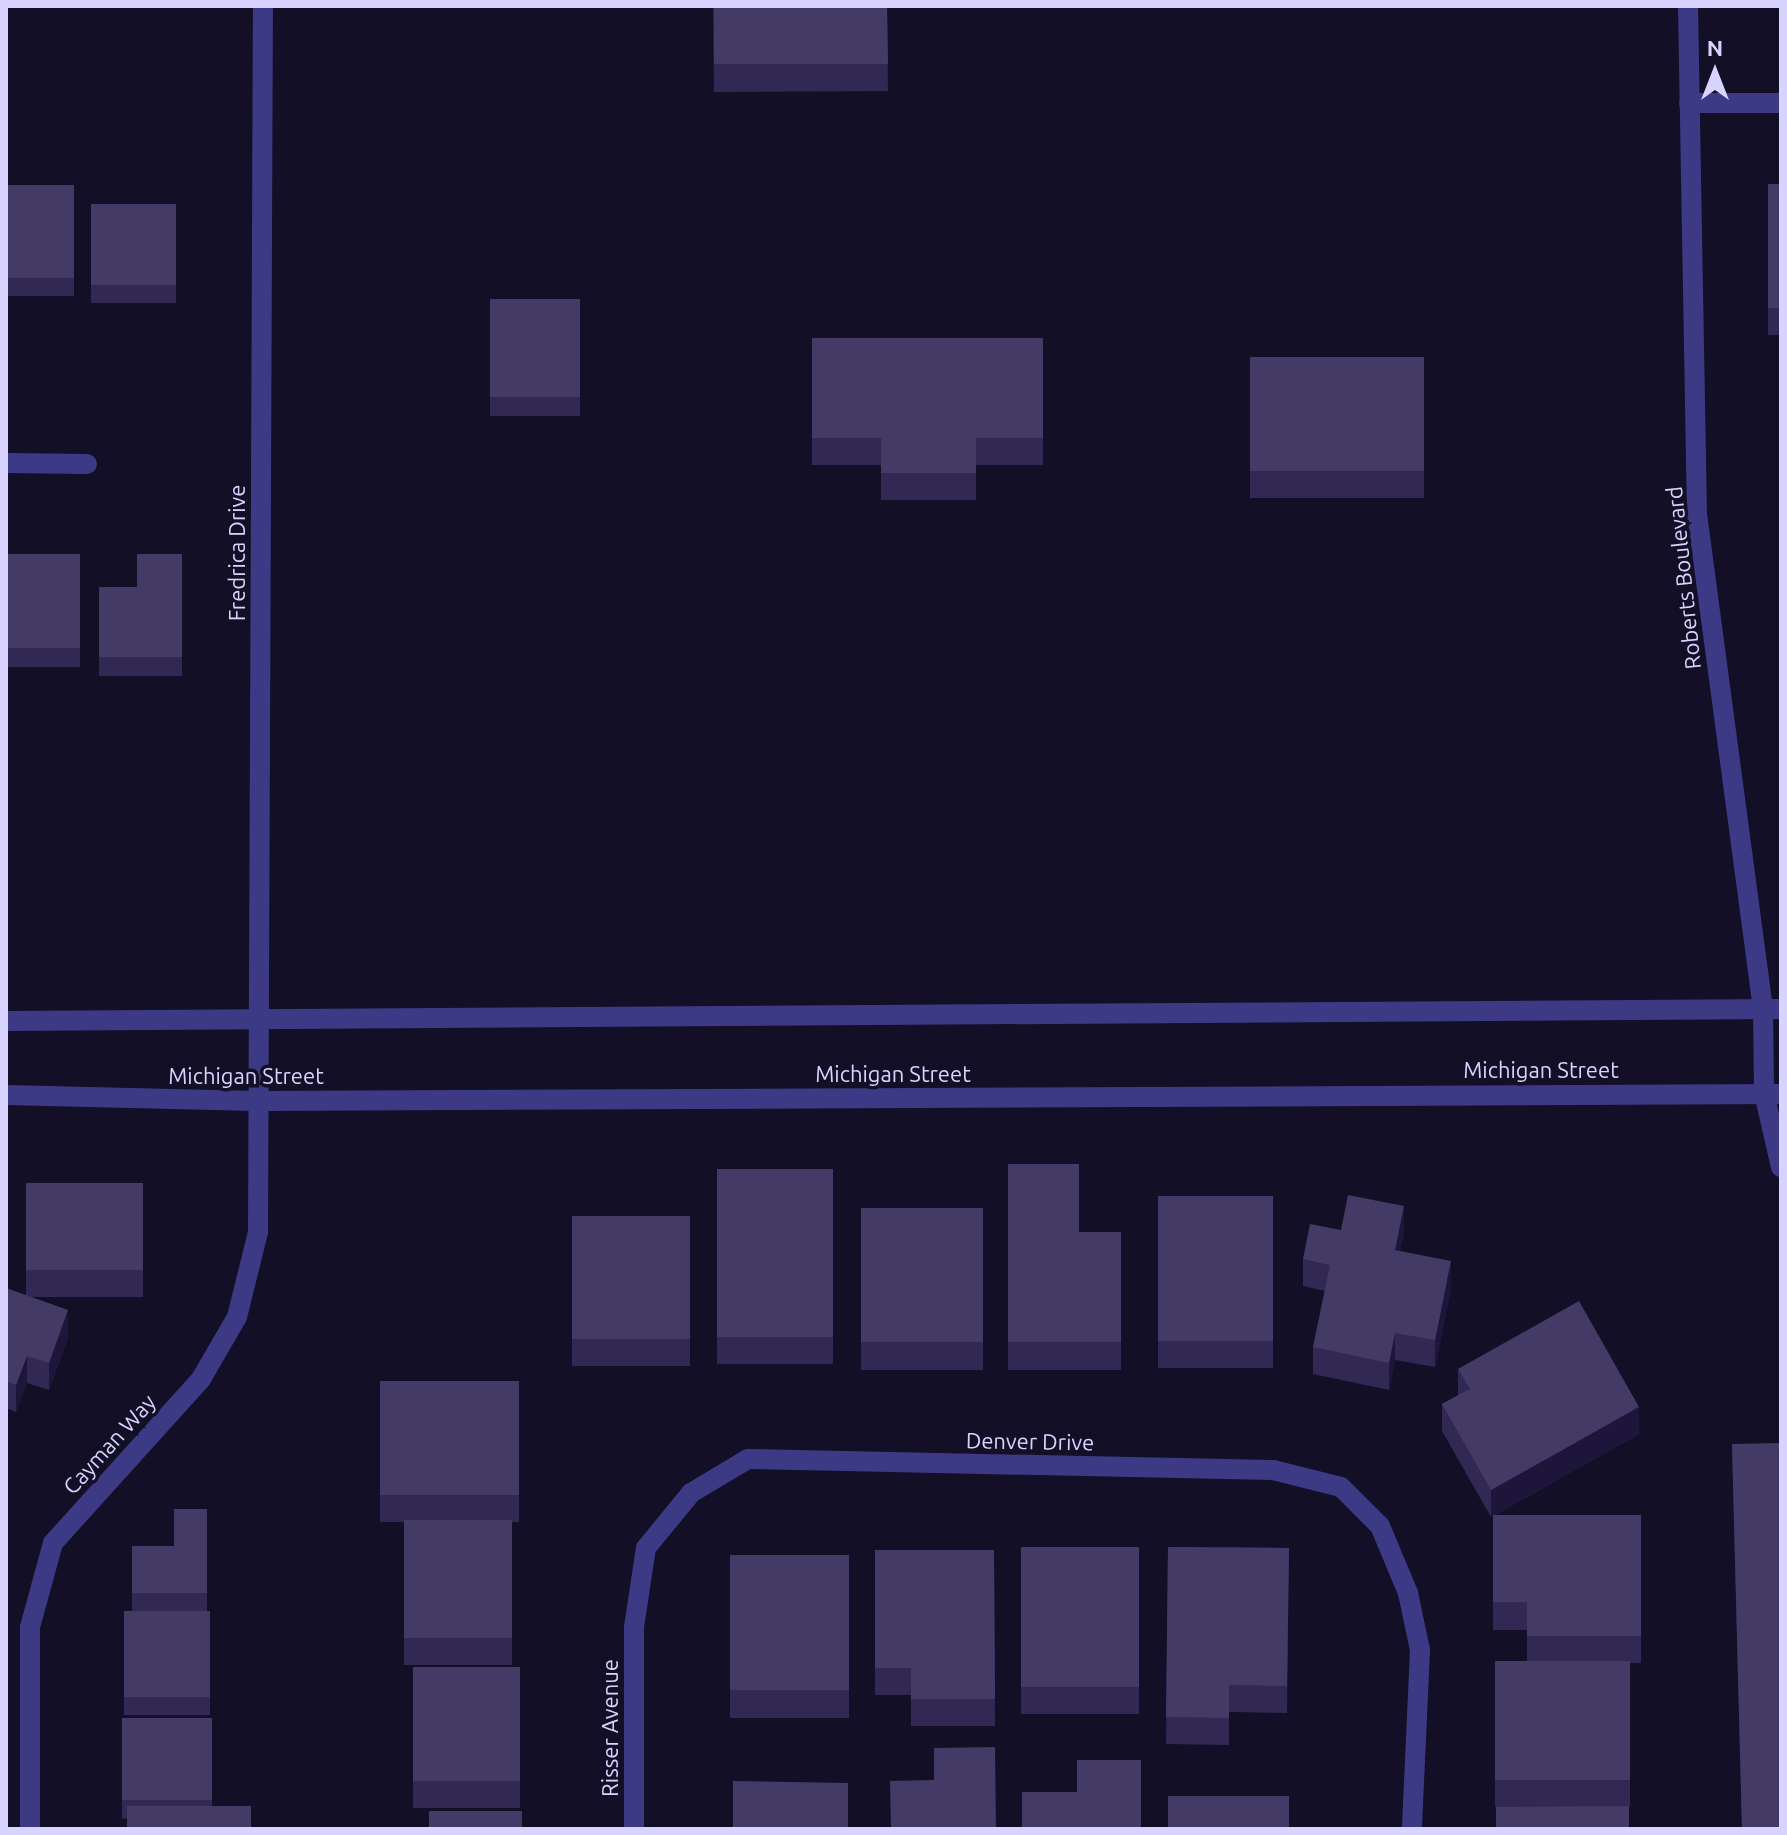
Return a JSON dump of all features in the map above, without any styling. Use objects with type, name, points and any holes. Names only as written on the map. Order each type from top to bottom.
[{"type":"street","name":"Fredrica Drive","points":[[260,1101],[263,6]]},
{"type":"street","name":"Roberts Boulevard","points":[[1688,6],[1697,514],[1772,1009],[1773,1093],[1781,1167]]},
{"type":"street","points":[[1689,103],[1781,103]]},
{"type":"street","points":[[6,463],[87,464]]},
{"type":"street","points":[[6,1021],[260,1023],[1772,1009]]},
{"type":"street","name":"Michigan Street","points":[[6,1095],[260,1101],[1773,1093]]},
{"type":"street","name":"Cayman Way","points":[[30,1829],[30,1627],[53,1543],[201,1379],[237,1317],[258,1232],[260,1101]]},
{"type":"street","name":"Denver Drive","points":[[634,1627],[646,1548],[691,1493],[748,1459],[1273,1470],[1341,1487],[1380,1526],[1408,1593],[1420,1650],[1412,1829]]},
{"type":"street","name":"Risser Avenue","points":[[634,1627],[634,1829]]},
{"type":"building","points":[[714,6],[887,6],[888,64],[714,64]]},
{"type":"building","points":[[1768,184],[1781,184],[1781,308],[1768,308]]},
{"type":"building","points":[[6,185],[74,185],[74,278],[6,278]]},
{"type":"building","points":[[91,204],[176,204],[176,285],[91,285]]},
{"type":"building","points":[[490,299],[580,299],[580,397],[490,397]]},
{"type":"building","points":[[812,338],[1043,338],[1043,438],[976,438],[976,473],[881,473],[881,438],[812,438]]},
{"type":"building","points":[[1250,357],[1424,357],[1424,471],[1250,471]]},
{"type":"building","points":[[6,554],[80,554],[80,648],[6,648]]},
{"type":"building","points":[[137,554],[182,554],[182,657],[99,657],[99,587],[137,587]]},
{"type":"building","points":[[1008,1164],[1079,1164],[1079,1232],[1121,1232],[1121,1342],[1008,1342]]},
{"type":"building","points":[[717,1169],[833,1169],[833,1337],[717,1337]]},
{"type":"building","points":[[26,1183],[143,1183],[143,1270],[26,1270]]},
{"type":"building","points":[[1348,1195],[1404,1206],[1395,1250],[1451,1261],[1435,1340],[1395,1333],[1389,1363],[1313,1347],[1330,1265],[1303,1259],[1310,1224],[1341,1230]]},
{"type":"building","points":[[1158,1196],[1273,1196],[1273,1341],[1158,1341]]},
{"type":"building","points":[[861,1208],[983,1208],[983,1342],[861,1342]]},
{"type":"building","points":[[572,1216],[690,1216],[690,1339],[572,1339]]},
{"type":"building","points":[[6,1288],[68,1310],[49,1363],[27,1356],[16,1385],[6,1381]]},
{"type":"building","points":[[1579,1301],[1639,1407],[1491,1490],[1442,1404],[1470,1389],[1458,1369]]},
{"type":"building","points":[[380,1381],[519,1381],[519,1495],[380,1495]]},
{"type":"building","points":[[1781,1443],[1781,1829],[1742,1829],[1732,1444]]},
{"type":"building","points":[[174,1509],[207,1509],[207,1593],[132,1593],[132,1546],[174,1546]]},
{"type":"building","points":[[1493,1515],[1641,1515],[1641,1636],[1527,1636],[1527,1602],[1493,1602]]},
{"type":"building","points":[[404,1520],[512,1520],[512,1638],[404,1638]]},
{"type":"building","points":[[1021,1547],[1139,1547],[1139,1687],[1021,1687]]},
{"type":"building","points":[[1168,1547],[1289,1548],[1287,1686],[1229,1685],[1229,1718],[1166,1717]]},
{"type":"building","points":[[875,1550],[994,1550],[995,1699],[911,1699],[911,1668],[875,1668]]},
{"type":"building","points":[[730,1555],[849,1555],[849,1690],[730,1690]]},
{"type":"building","points":[[124,1611],[210,1611],[210,1697],[124,1697]]},
{"type":"building","points":[[1495,1661],[1630,1661],[1630,1780],[1495,1780]]},
{"type":"building","points":[[413,1667],[520,1667],[520,1781],[413,1781]]},
{"type":"building","points":[[122,1718],[212,1718],[212,1800],[122,1800]]},
{"type":"building","points":[[995,1747],[996,1829],[891,1829],[890,1781],[934,1780],[934,1748]]},
{"type":"building","points":[[1077,1760],[1141,1760],[1141,1829],[1022,1829],[1022,1792],[1077,1792]]},
{"type":"building","points":[[733,1781],[848,1783],[848,1829],[733,1829]]},
{"type":"building","points":[[1168,1796],[1289,1796],[1289,1829],[1168,1829]]},
{"type":"building","points":[[127,1806],[251,1806],[251,1829],[127,1829]]},
{"type":"building","points":[[1629,1806],[1629,1829],[1496,1829],[1496,1807]]},
{"type":"building","points":[[429,1811],[522,1811],[522,1829],[429,1829]]}]
